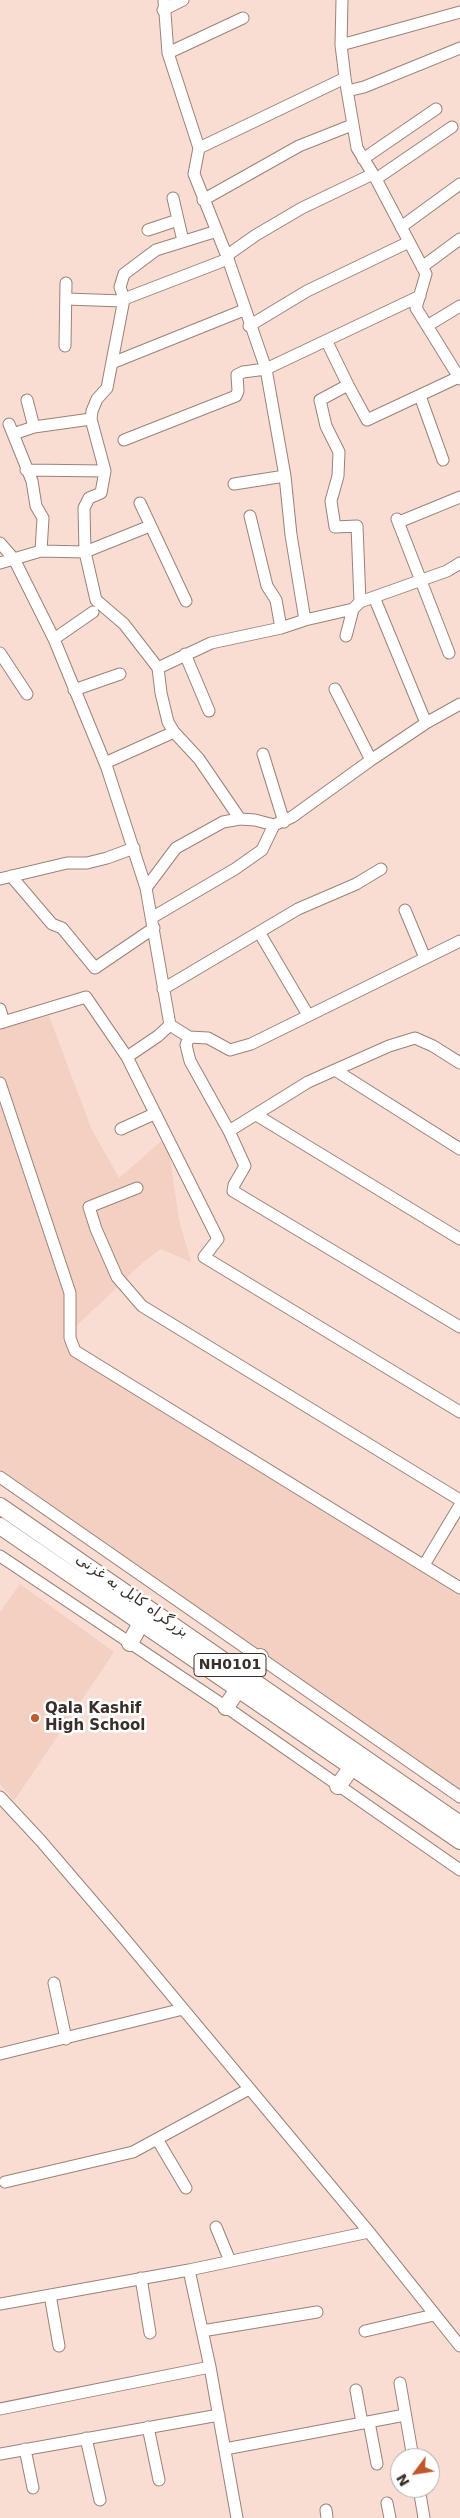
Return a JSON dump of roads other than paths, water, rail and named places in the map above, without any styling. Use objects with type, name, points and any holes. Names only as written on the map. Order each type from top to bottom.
[{"type":"highway","name":"بزرگراه کابل به غزنی","points":[[0,1506],[242,1682],[352,1767],[460,1841]]},
{"type":"highway","name":"بزرگراه کابل به غزنی","points":[[0,1526],[141,1623],[242,1682],[460,1824]]},
{"type":"highway","points":[[130,1643],[141,1623]]},
{"type":"highway","points":[[226,1707],[260,1657]]},
{"type":"highway","points":[[338,1786],[352,1767]]},
{"type":"street","points":[[183,0],[163,5],[168,53],[199,148],[194,174],[228,259],[266,370],[285,476],[291,535],[305,620]]},
{"type":"street","points":[[327,342],[367,420],[420,396],[458,372],[416,308],[426,274],[375,176],[357,148],[345,78],[342,45],[342,0]]},
{"type":"street","points":[[342,45],[460,12]]},
{"type":"street","points":[[168,53],[242,18]]},
{"type":"street","points":[[348,91],[364,87],[460,48]]},
{"type":"street","points":[[199,148],[345,78]]},
{"type":"street","points":[[363,158],[436,110]]},
{"type":"street","points":[[203,200],[299,146],[352,124]]},
{"type":"street","points":[[228,259],[229,254],[256,235],[302,208],[375,176],[452,127]]},
{"type":"street","points":[[401,227],[460,184]]},
{"type":"street","points":[[173,198],[183,241]]},
{"type":"street","points":[[148,230],[178,220]]},
{"type":"street","points":[[217,231],[156,250],[124,274],[120,287],[123,300],[107,388],[97,399],[91,419],[105,471],[101,493],[89,498],[84,508],[85,552],[96,600],[124,624],[158,668],[161,693],[168,722],[174,732],[199,759],[240,819]]},
{"type":"street","points":[[422,267],[460,239]]},
{"type":"street","points":[[250,326],[306,291],[409,242]]},
{"type":"street","points":[[66,299],[123,300],[228,259]]},
{"type":"street","points":[[65,346],[66,283]]},
{"type":"street","points":[[124,440],[236,396],[238,391],[237,376],[243,372],[266,370],[420,296]]},
{"type":"street","points":[[427,326],[460,306]]},
{"type":"street","points":[[112,363],[244,310]]},
{"type":"street","points":[[346,636],[357,606],[358,526],[335,528],[331,501],[338,476],[339,452],[326,426],[320,400],[348,385]]},
{"type":"street","points":[[420,396],[443,460]]},
{"type":"street","points":[[27,400],[34,427]]},
{"type":"street","points":[[41,551],[43,518],[36,506],[32,481],[11,429],[91,419]]},
{"type":"street","points":[[26,470],[105,471]]},
{"type":"street","points":[[234,484],[285,476]]},
{"type":"street","points":[[449,653],[398,520],[460,497]]},
{"type":"street","points":[[140,503],[186,601]]},
{"type":"street","points":[[250,516],[267,586],[276,600],[281,628]]},
{"type":"street","points":[[0,563],[41,551],[85,552],[150,526]]},
{"type":"street","points":[[0,542],[14,559],[54,639],[105,763],[146,888],[170,1025],[188,1037],[208,1038],[230,1050],[250,1044],[460,941]]},
{"type":"street","points":[[158,668],[211,643],[281,628],[357,606],[374,597],[447,571],[460,563]]},
{"type":"street","points":[[374,597],[426,723]]},
{"type":"street","points":[[54,639],[93,612]]},
{"type":"street","points":[[0,653],[27,694]]},
{"type":"street","points":[[185,654],[209,711]]},
{"type":"street","points":[[74,690],[120,674]]},
{"type":"street","points":[[336,689],[371,760]]},
{"type":"street","points":[[6,878],[52,924],[62,928],[95,968],[153,922],[235,870],[262,850],[279,823],[426,723],[460,704]]},
{"type":"street","points":[[105,763],[174,732]]},
{"type":"street","points":[[263,754],[279,823]]},
{"type":"street","points":[[146,888],[176,848],[223,822],[240,819],[279,823]]},
{"type":"street","points":[[6,878],[67,863],[87,863],[134,848]]},
{"type":"street","points":[[163,989],[298,909],[356,884],[381,869]]},
{"type":"street","points":[[405,910],[425,958]]},
{"type":"street","points":[[260,932],[308,1015]]},
{"type":"street","points":[[0,1009],[2,1023],[86,997],[127,1057],[218,1239],[204,1256],[460,1412]]},
{"type":"street","points":[[127,1057],[158,1036],[170,1025]]},
{"type":"street","points":[[188,1037],[186,1045],[190,1061],[229,1131],[245,1166],[234,1184],[233,1190],[460,1327]]},
{"type":"street","points":[[229,1131],[258,1116],[308,1082],[415,1038],[433,1046],[460,1063]]},
{"type":"street","points":[[335,1070],[460,1148]]},
{"type":"street","points":[[0,1083],[70,1292],[70,1338],[74,1351],[460,1588]]},
{"type":"street","points":[[121,1129],[154,1114]]},
{"type":"street","points":[[258,1116],[460,1239]]},
{"type":"street","points":[[137,1188],[90,1207],[96,1229],[116,1277],[142,1306],[460,1500]]},
{"type":"street","points":[[0,1477],[460,1797]]},
{"type":"street","points":[[424,1565],[460,1505]]},
{"type":"street","points":[[0,1556],[226,1707],[460,1870]]},
{"type":"street","points":[[0,1797],[41,1841],[183,2009],[369,2232],[434,2315],[458,2341]]},
{"type":"street","points":[[54,1983],[66,2039]]},
{"type":"street","points":[[1,2050],[66,2039],[183,2009]]},
{"type":"street","points":[[5,2182],[133,2152],[249,2089]]},
{"type":"street","points":[[157,2139],[186,2188]]},
{"type":"street","points":[[216,2227],[230,2261]]},
{"type":"street","points":[[0,2304],[189,2270],[369,2232]]},
{"type":"street","points":[[189,2270],[210,2367],[237,2518]]},
{"type":"street","points":[[141,2278],[150,2333]]},
{"type":"street","points":[[50,2295],[59,2346]]},
{"type":"street","points":[[202,2331],[317,2312]]},
{"type":"street","points":[[365,2332],[434,2315]]},
{"type":"street","points":[[0,2409],[210,2367]]},
{"type":"street","points":[[400,2383],[411,2448]]},
{"type":"street","points":[[356,2390],[377,2464]]},
{"type":"street","points":[[0,2454],[218,2415]]},
{"type":"street","points":[[225,2449],[405,2415]]},
{"type":"street","points":[[148,2427],[159,2480]]},
{"type":"street","points":[[86,2438],[100,2500]]},
{"type":"street","points":[[25,2450],[33,2488]]},
{"type":"street","points":[[421,2498],[424,2518]]},
{"type":"street","points":[[387,2503],[390,2518]]},
{"type":"place","name":"Qala Kashif High School","points":[[35,1718]]}]
